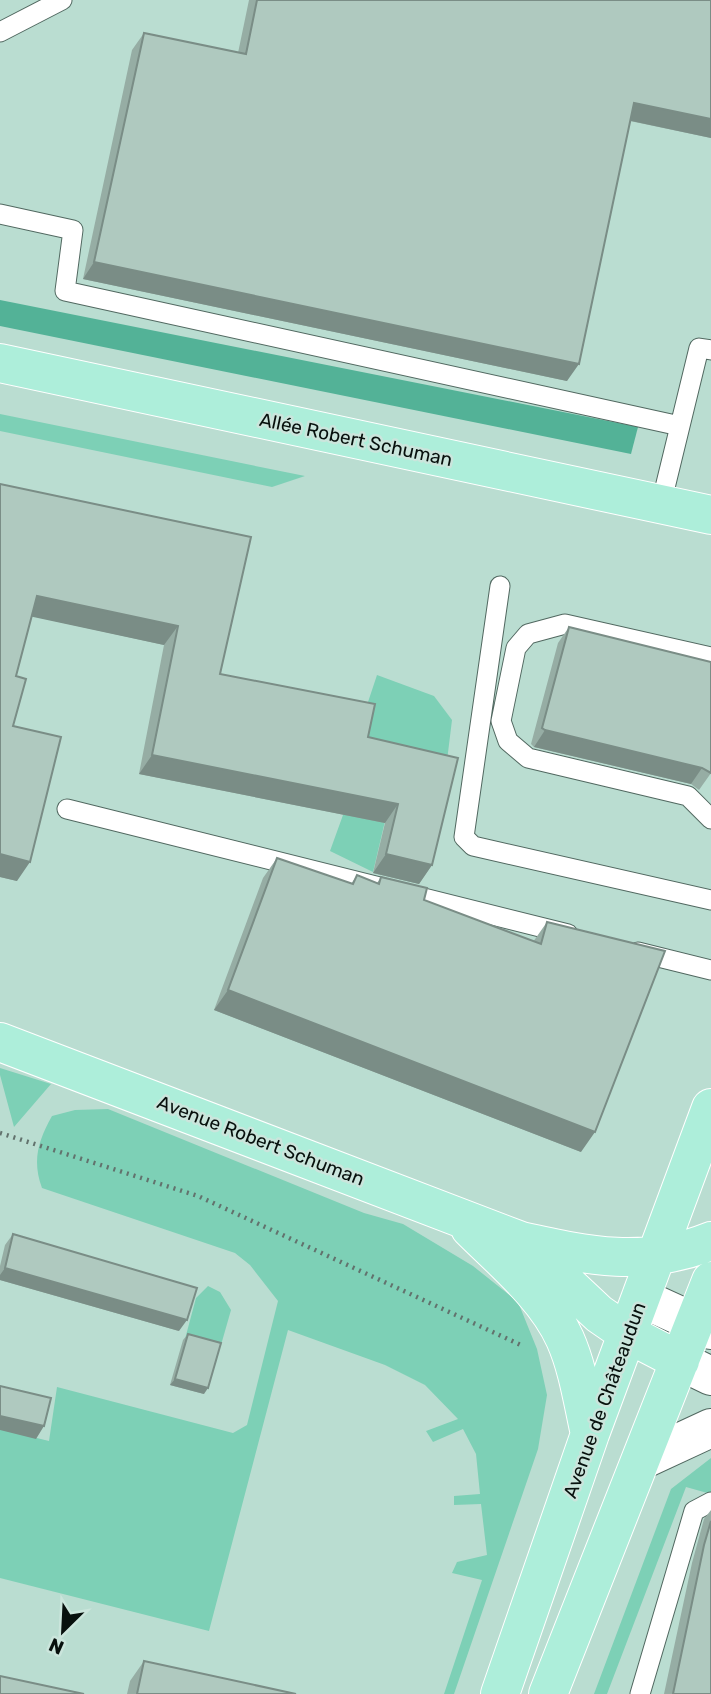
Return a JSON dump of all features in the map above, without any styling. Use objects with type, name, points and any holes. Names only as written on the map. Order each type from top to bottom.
[{"type":"main road","name":"Allée Robert Schuman","points":[[0,363],[711,515]]},
{"type":"main road","name":"Avenue Robert Schuman","points":[[0,1042],[521,1241],[599,1258],[657,1257],[711,1241]]},
{"type":"main road","name":"Avenue de Châteaudun","points":[[500,1694],[590,1434],[711,1108]]},
{"type":"main road","points":[[456,1214],[529,1288],[558,1326],[570,1354],[590,1434]]},
{"type":"main road","name":"Avenue Robert Schuman","points":[[521,1241],[585,1302],[628,1334],[696,1368]]},
{"type":"main road","points":[[548,1694],[642,1460],[696,1368],[711,1281]]},
{"type":"street","points":[[641,1298],[703,1326]]},
{"type":"street","points":[[642,1460],[711,1428]]},
{"type":"lane","points":[[0,32],[62,0]]},
{"type":"lane","points":[[0,214],[74,230],[65,291],[680,426]]},
{"type":"lane","points":[[661,505],[699,348],[711,350]]},
{"type":"lane","points":[[500,586],[464,836],[473,846],[711,897]]},
{"type":"lane","points":[[711,657],[565,624],[528,634],[516,648],[501,721],[508,741],[528,758],[688,796],[711,819]]},
{"type":"lane","points":[[67,809],[590,940]]},
{"type":"lane","points":[[617,946],[711,970]]},
{"type":"lane","points":[[640,1694],[694,1511],[711,1502]]},
{"type":"path","points":[[0,1133],[198,1196],[534,1352]]},
{"type":"shaded area","points":[[0,0],[711,0],[711,1694],[0,1694]]},
{"type":"green space","points":[[0,300],[638,427],[631,454],[0,326]]},
{"type":"green space","points":[[0,414],[305,476],[272,487],[0,431]]},
{"type":"green space","points":[[377,675],[434,696],[452,720],[445,777],[398,766],[373,872],[330,851],[343,815],[361,723]]},
{"type":"green space","points":[[0,1068],[51,1084],[14,1127],[0,1075]]},
{"type":"green space","points":[[108,1109],[364,1213],[403,1224],[473,1266],[518,1302],[537,1349],[547,1395],[538,1449],[454,1694],[444,1694],[482,1580],[452,1573],[457,1562],[487,1555],[481,1504],[454,1505],[454,1496],[480,1494],[476,1454],[463,1429],[433,1442],[426,1431],[458,1419],[425,1385],[385,1365],[288,1330],[209,1631],[0,1578],[0,1429],[49,1441],[57,1387],[233,1433],[247,1425],[278,1301],[250,1265],[235,1253],[42,1188],[37,1169],[38,1151],[52,1116],[75,1110]]},
{"type":"green space","points":[[208,1286],[220,1292],[231,1310],[221,1345],[185,1339],[196,1298]]},
{"type":"green space","points":[[711,1458],[711,1494],[686,1487],[607,1694],[594,1694],[671,1489]]},
{"type":"building","points":[[257,0],[711,0],[711,119],[634,103],[579,364],[94,262],[144,33],[246,54]]},
{"type":"building","points":[[0,484],[251,537],[220,674],[375,704],[368,737],[458,758],[432,865],[386,854],[398,804],[152,755],[178,626],[37,596],[16,676],[26,679],[13,726],[61,737],[30,862],[0,854]]},
{"type":"building","points":[[569,627],[711,662],[711,773],[702,768],[542,728]]},
{"type":"building","points":[[277,858],[353,884],[357,875],[379,884],[381,877],[427,888],[424,900],[541,944],[547,922],[665,951],[595,1132],[228,990]]},
{"type":"building","points":[[13,1234],[197,1288],[187,1320],[5,1268]]},
{"type":"building","points":[[188,1334],[221,1343],[208,1388],[175,1379]]},
{"type":"building","points":[[0,1386],[51,1398],[44,1426],[0,1416]]},
{"type":"building","points":[[711,1521],[711,1694],[673,1694],[704,1545]]},
{"type":"building","points":[[144,1661],[296,1694],[137,1694]]},
{"type":"building","points":[[0,1676],[84,1694],[0,1694]]}]
